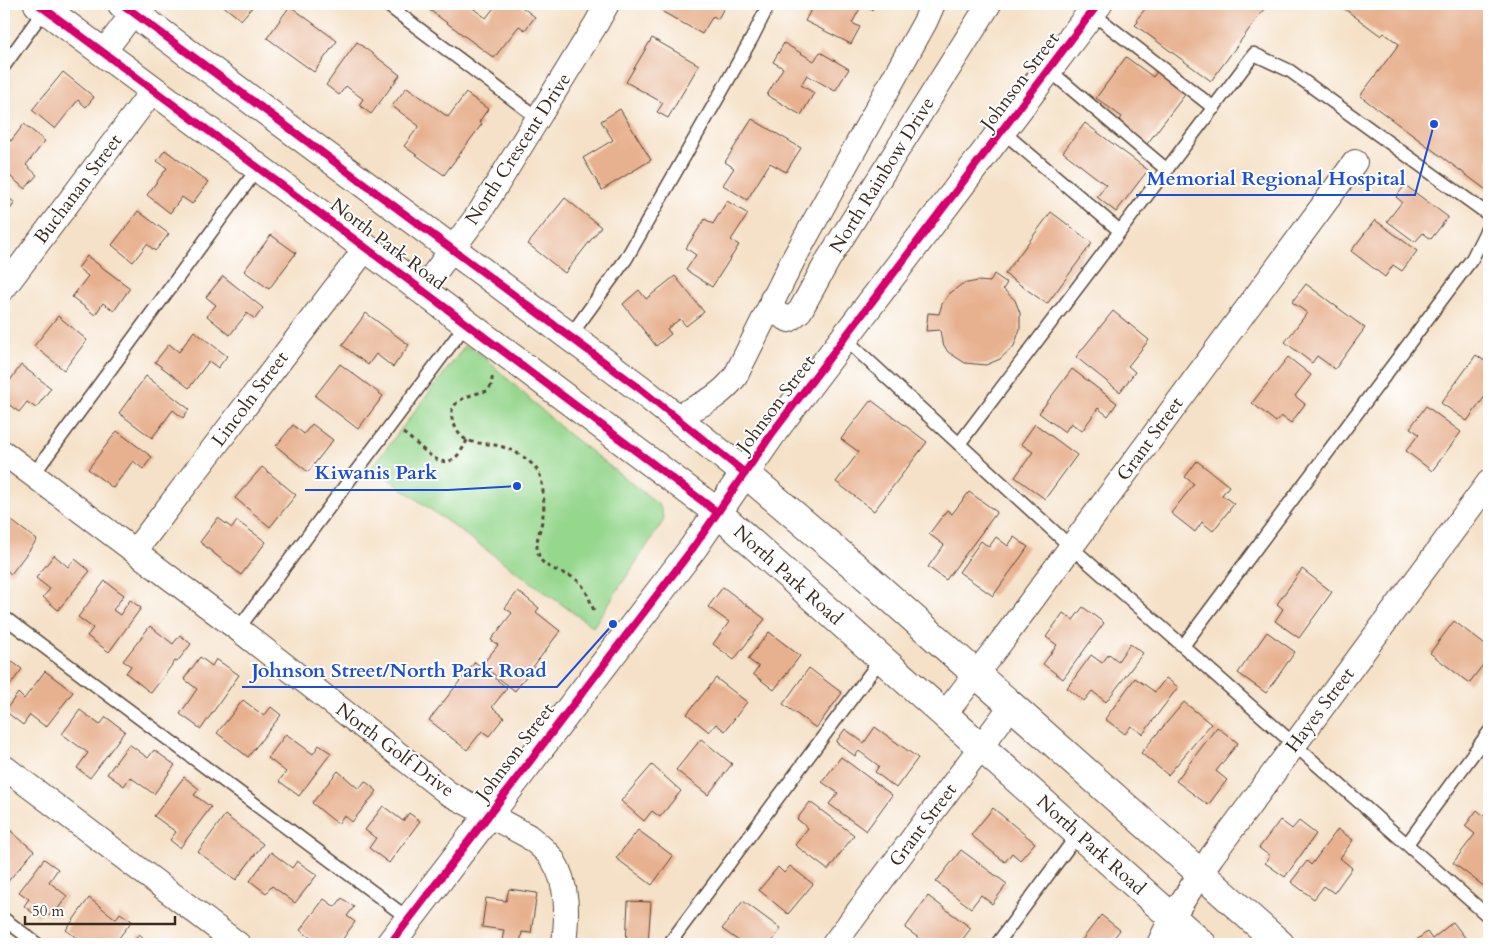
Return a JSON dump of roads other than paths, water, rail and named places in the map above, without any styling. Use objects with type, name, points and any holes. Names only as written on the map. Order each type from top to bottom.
[{"type":"street","name":"North Crescent Drive","points":[[422,290],[480,212],[539,119],[607,4]]},
{"type":"street","name":"North Rainbow Drive","points":[[676,417],[715,398],[729,385],[739,369],[772,299],[916,39],[933,4]]},
{"type":"street","name":"North Rainbow Drive","points":[[772,299],[774,312],[789,320],[800,312],[828,260],[989,4]]},
{"type":"street","name":"North Park Road","points":[[41,7],[717,512],[1202,944]]},
{"type":"street","name":"North Park Road","points":[[132,7],[570,336],[745,472],[1012,705],[1280,944]]},
{"type":"street","points":[[103,53],[132,7]]},
{"type":"street","name":"Johnson Street","points":[[390,944],[693,548],[773,432],[1095,8]]},
{"type":"street","name":"Buchanan Street","points":[[4,288],[153,90]]},
{"type":"street","name":"Grant Street","points":[[944,715],[1071,547],[1355,162]]},
{"type":"street","name":"Lincoln Street","points":[[135,551],[366,248]]},
{"type":"street","name":"North Golf Drive","points":[[4,453],[238,629],[448,793],[489,814],[539,844],[554,860],[563,886],[566,915],[564,944]]},
{"type":"street","name":"Hayes Street","points":[[1159,944],[1172,917],[1212,856],[1489,482]]},
{"type":"street","name":"Grant Street","points":[[834,944],[1012,705]]},
{"type":"street","points":[[4,767],[238,944]]},
{"type":"lane","points":[[386,4],[539,119]]},
{"type":"lane","points":[[570,336],[626,259],[752,38],[769,4]]},
{"type":"lane","points":[[4,66],[41,7]]},
{"type":"lane","points":[[1095,8],[1214,108]]},
{"type":"lane","points":[[959,444],[1254,54],[1290,71],[1489,215]]},
{"type":"lane","points":[[1048,70],[1167,170]]},
{"type":"lane","points":[[1002,131],[1120,231]]},
{"type":"lane","points":[[33,475],[258,168]]},
{"type":"lane","points":[[1183,646],[1472,259],[1489,225]]},
{"type":"lane","points":[[238,629],[390,424],[467,324]]},
{"type":"lane","points":[[845,339],[1071,547],[1489,917]]},
{"type":"lane","points":[[4,617],[409,919]]},
{"type":"lane","points":[[669,944],[882,659]]},
{"type":"lane","points":[[1407,844],[1489,732]]},
{"type":"lane","points":[[997,944],[1078,834]]},
{"type":"lane","points":[[4,919],[37,944]]},
{"type":"place","name":"Memorial Regional Hospital","points":[[1434,124]]},
{"type":"place","name":"Kiwanis Park","points":[[517,486]]},
{"type":"place","name":"Johnson Street/North Park Road","points":[[613,624]]}]
